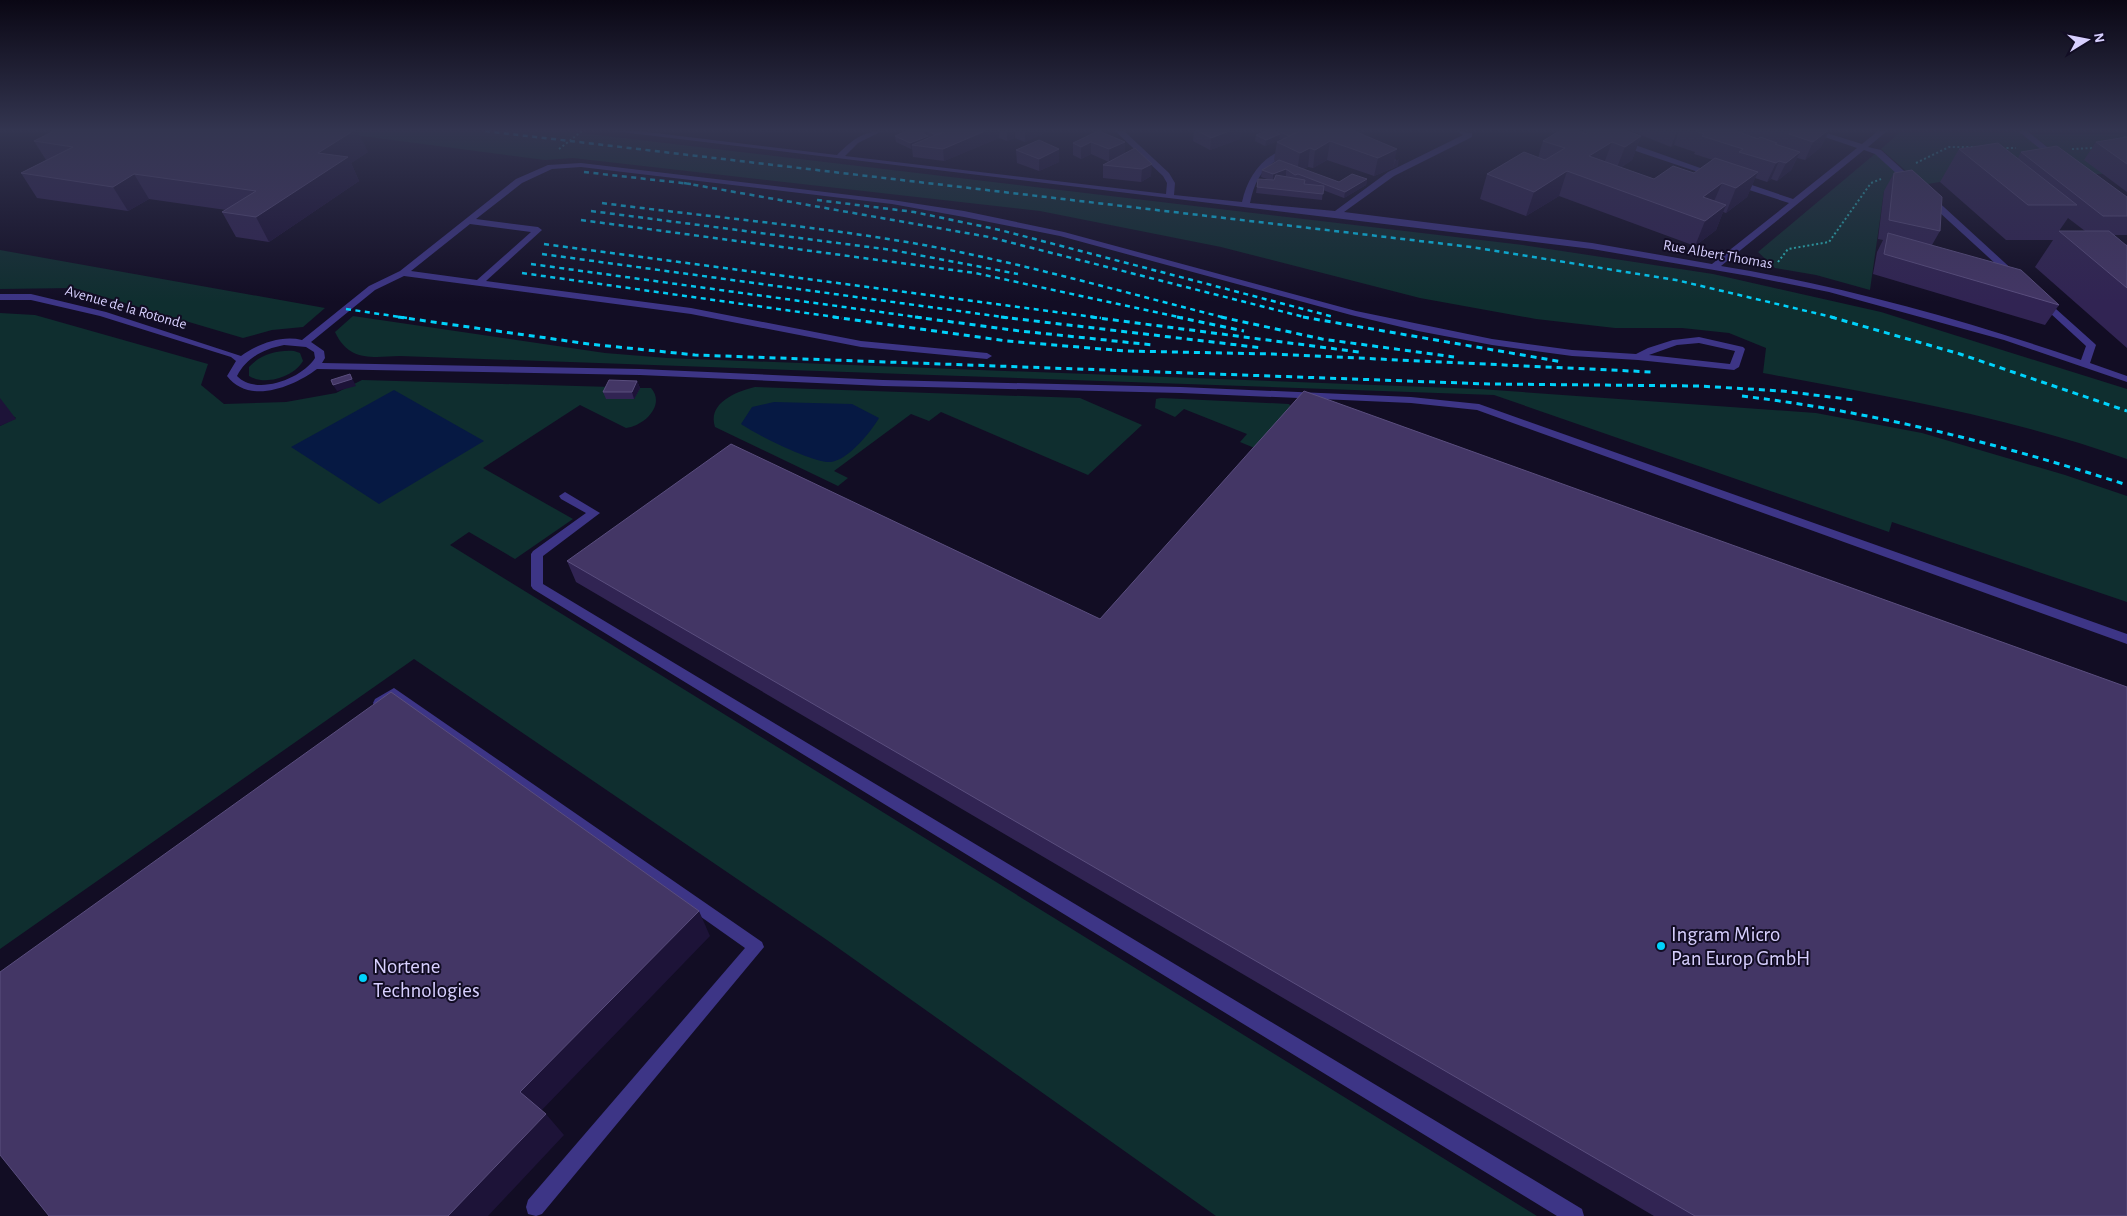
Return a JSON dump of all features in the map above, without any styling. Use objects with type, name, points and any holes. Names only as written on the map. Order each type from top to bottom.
[{"type":"street","points":[[304,343],[372,288],[403,273],[510,188]]},
{"type":"street","points":[[776,188],[892,202],[964,214],[1061,234],[1418,328],[1572,353],[1734,366],[1740,348],[1698,340],[1676,342],[1651,350],[1638,357]]},
{"type":"street","name":"Rue Albert Thomas","points":[[1105,188],[1537,238],[1714,267],[1810,285],[1876,301],[2007,338],[2127,379]]},
{"type":"street","points":[[1171,188],[1171,194]]},
{"type":"street","points":[[1245,203],[1248,188]]},
{"type":"street","points":[[1337,214],[1372,188]]},
{"type":"street","points":[[1753,188],[1794,202]]},
{"type":"street","points":[[1714,267],[1812,188]]},
{"type":"street","points":[[1917,188],[2017,278]]},
{"type":"street","points":[[468,221],[538,230],[480,282]]},
{"type":"street","points":[[403,273],[691,311],[861,344],[987,356]]},
{"type":"street","name":"Avenue de la Rotonde","points":[[0,297],[31,297],[103,314],[234,355],[241,360]]},
{"type":"street","points":[[2039,298],[2091,345],[2084,364]]},
{"type":"street","points":[[304,343],[313,346],[319,351],[320,358],[315,366],[290,381],[258,388],[245,387],[235,382],[232,376],[234,368],[241,360],[252,353],[277,344],[304,343]]},
{"type":"street","points":[[315,366],[640,372],[883,384],[1181,390],[1410,400],[1479,406],[2127,639]]},
{"type":"street","points":[[564,496],[594,513],[537,554],[537,586],[1575,1216]]},
{"type":"street","points":[[370,710],[394,693],[756,948],[535,1207]]},
{"type":"green space","points":[[835,188],[1041,188],[1523,245],[1713,274],[1881,312],[2127,389],[2127,459],[2083,444],[1993,419],[1901,399],[1763,373],[1766,348],[1729,333],[1682,328],[1615,328],[1536,319],[1420,298],[1221,247],[1040,211]]},
{"type":"green space","points":[[1835,188],[1902,188],[1884,191],[1870,290],[1816,275],[1775,268],[1758,252]]},
{"type":"green space","points":[[0,250],[325,308],[303,327],[272,330],[243,338],[74,288],[0,289]]},
{"type":"green space","points":[[0,313],[35,315],[208,364],[201,385],[224,404],[286,402],[336,393],[362,380],[612,387],[606,399],[634,399],[640,388],[651,388],[656,401],[654,408],[651,414],[640,423],[626,428],[580,405],[483,468],[573,519],[515,559],[469,532],[450,545],[1537,1216],[1216,1216],[827,940],[414,659],[0,949],[0,426],[16,418],[0,407]]},
{"type":"green space","points":[[353,316],[605,353],[667,358],[1480,389],[1816,413],[1922,433],[2065,475],[2127,496],[2127,602],[1892,522],[1889,532],[1494,395],[400,356],[371,357],[362,356],[347,349],[335,332]]},
{"type":"green space","points":[[281,351],[300,353],[303,361],[293,372],[271,380],[256,379],[249,376],[249,367],[264,356]]},
{"type":"green space","points":[[755,387],[1080,398],[1142,425],[1088,475],[941,412],[929,421],[911,414],[834,471],[848,478],[838,486],[715,427],[715,411],[725,399]]},
{"type":"green space","points":[[1156,399],[1289,404],[1293,409],[1257,449],[1240,442],[1247,434],[1184,409],[1175,417],[1155,408]]},
{"type":"water","points":[[394,390],[484,441],[379,504],[291,447]]},
{"type":"water","points":[[774,402],[852,404],[879,418],[865,438],[852,451],[838,460],[831,462],[823,461],[785,447],[741,424],[752,407]]},
{"type":"building","points":[[233,188],[301,188],[256,217],[222,212],[256,191]]},
{"type":"building","points":[[1264,188],[1324,188],[1323,194]]},
{"type":"building","points":[[1334,188],[1352,188],[1345,192]]},
{"type":"building","points":[[1523,188],[1541,188],[1534,192]]},
{"type":"building","points":[[1613,188],[1716,188],[1703,197],[1726,205],[1705,221]]},
{"type":"building","points":[[1892,188],[1932,188],[1942,197],[1940,231],[1889,220]]},
{"type":"building","points":[[2007,188],[2055,188],[2077,205],[2028,205]]},
{"type":"building","points":[[2067,188],[2114,188],[2127,197],[2127,216],[2103,216]]},
{"type":"building","points":[[2059,231],[2109,231],[2127,246],[2127,288]]},
{"type":"building","points":[[1888,233],[2021,270],[2059,305],[1884,254]]},
{"type":"building","points":[[350,374],[352,379],[333,385],[331,380]]},
{"type":"building","points":[[609,380],[637,381],[632,392],[603,392]]},
{"type":"building","name":"Ingram Micro Pan Europ GmbH","points":[[1304,391],[2127,687],[2127,1216],[1695,1216],[567,561],[731,444],[1100,619]]},
{"type":"building","name":"Nortene Technologies","points":[[391,692],[699,911],[520,1092],[546,1114],[448,1216],[49,1216],[0,1155],[0,972]]},
{"type":"railway","points":[[711,188],[989,237],[1306,318]]},
{"type":"railway","points":[[967,188],[1471,247],[1676,280],[1836,318]]},
{"type":"railway","points":[[817,200],[914,212],[1000,230],[1334,317]]},
{"type":"railway","points":[[602,203],[804,227],[924,245],[1038,270],[1226,318]]},
{"type":"railway","points":[[591,211],[892,250],[1018,274]]},
{"type":"railway","points":[[581,220],[975,273],[1183,318]]},
{"type":"railway","points":[[544,244],[1101,318]]},
{"type":"railway","points":[[542,254],[1010,318]]},
{"type":"railway","points":[[531,264],[924,318]]},
{"type":"railway","points":[[522,273],[842,318]]},
{"type":"railway","points":[[346,309],[407,318]]},
{"type":"railway","points":[[398,317],[589,344],[695,355],[1489,384],[1699,386],[1782,391],[1855,400]]},
{"type":"railway","points":[[833,317],[1007,341],[1126,351],[1273,354],[1652,372]]},
{"type":"railway","points":[[915,317],[1020,331],[1153,345]]},
{"type":"railway","points":[[1001,317],[1263,348]]},
{"type":"railway","points":[[1091,317],[1359,352]]},
{"type":"railway","points":[[1177,317],[1244,331]]},
{"type":"railway","points":[[1221,317],[1322,339],[1454,357]]},
{"type":"railway","points":[[1831,317],[1960,354],[2127,411]]},
{"type":"railway","points":[[1306,318],[1563,362]]},
{"type":"railway","points":[[1742,396],[1840,411],[1937,431],[2032,456],[2127,485]]},
{"type":"place","name":"Ingram Micro Pan Europ GmbH","points":[[1661,946]]},
{"type":"place","name":"Nortene Technologies","points":[[363,978]]}]
